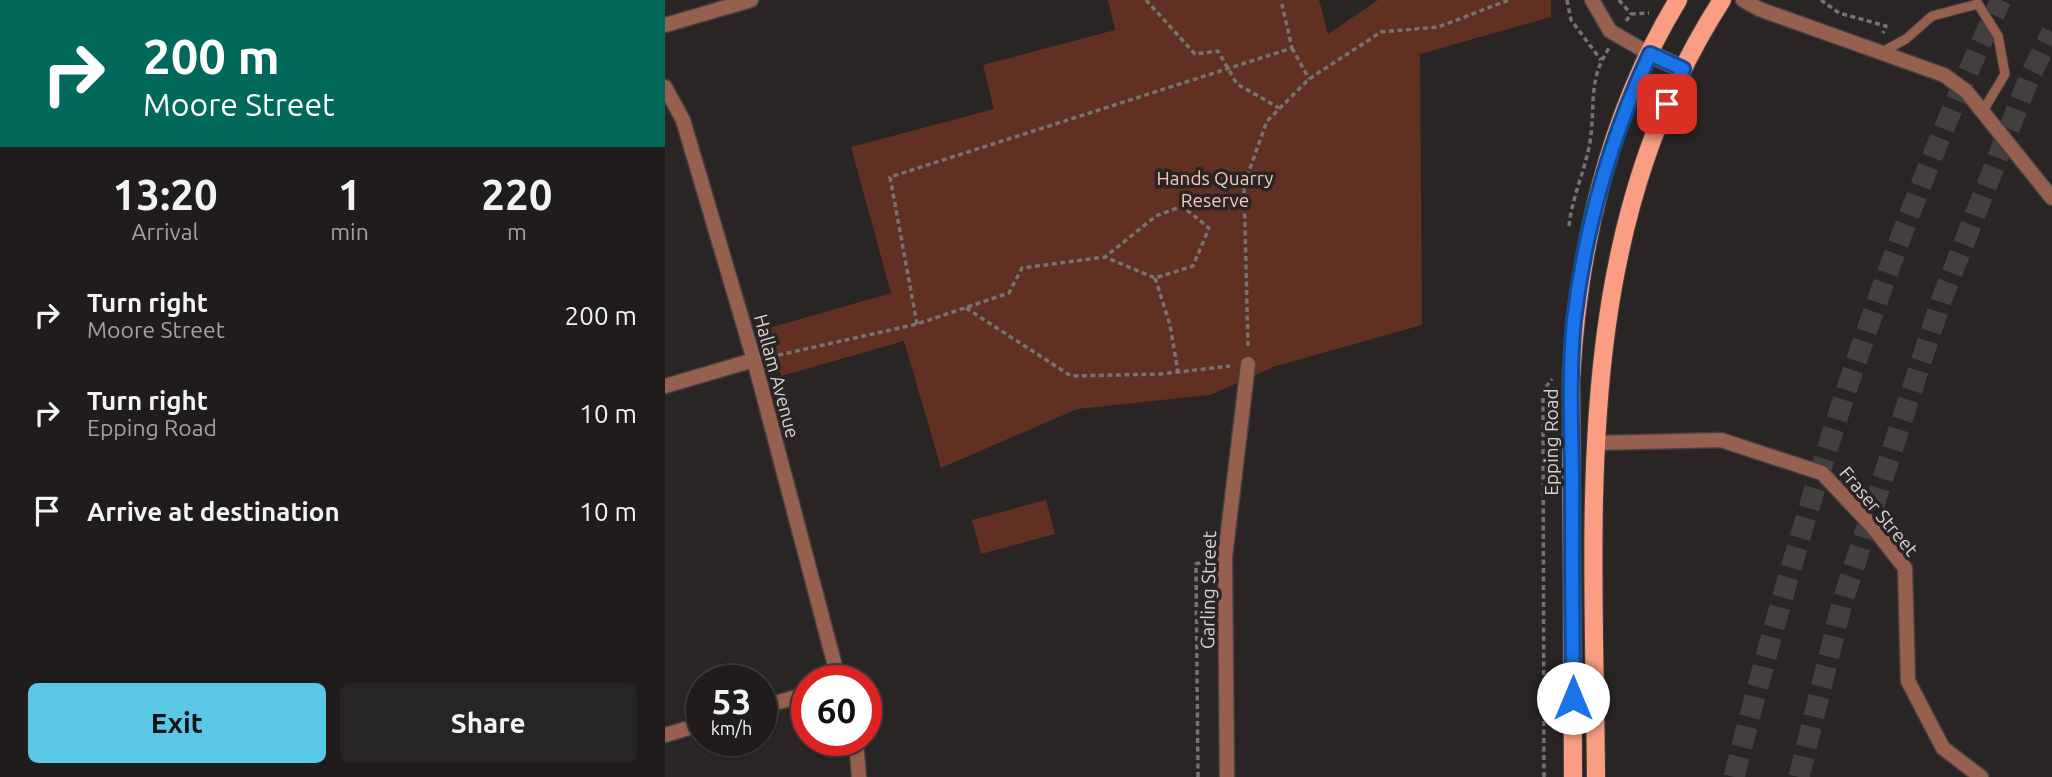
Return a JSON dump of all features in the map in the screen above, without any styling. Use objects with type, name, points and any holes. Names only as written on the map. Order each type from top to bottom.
[{"type":"main road","name":"Epping Road","points":[[1573,777],[1571,379],[1574,320],[1587,242],[1607,163],[1632,94],[1678,0]]},
{"type":"main road","points":[[1595,777],[1596,443],[1600,365],[1615,268],[1648,153],[1683,69],[1722,0]]},
{"type":"main road","points":[[1650,54],[1683,69]]},
{"type":"street","points":[[665,25],[751,0]]},
{"type":"street","points":[[1592,0],[1610,31],[1650,54]]},
{"type":"street","points":[[1743,0],[1759,9],[1944,75],[1966,91],[2052,198]]},
{"type":"street","name":"Hallam Avenue","points":[[665,87],[683,120],[754,360],[835,665]]},
{"type":"street","points":[[665,386],[754,360]]},
{"type":"street","name":"Garling Street","points":[[1227,777],[1225,557],[1248,364]]},
{"type":"street","name":"Fraser Street","points":[[1596,443],[1721,440],[1822,473],[1871,525],[1905,568],[1908,681],[1943,748],[1981,777]]},
{"type":"street","points":[[665,735],[686,729]]},
{"type":"street","points":[[857,756],[859,777]]},
{"type":"lane","points":[[1882,52],[1906,39],[1932,16],[1980,2],[1998,36],[2005,74],[1983,111]]},
{"type":"path","points":[[1146,0],[1195,54],[1218,51],[1237,85],[1279,108]]},
{"type":"path","points":[[1281,0],[1292,48],[1309,79]]},
{"type":"path","points":[[965,308],[1071,376],[1178,372],[1248,364],[1248,260],[1244,185],[1267,121],[1309,79],[1381,32],[1438,27],[1509,0]]},
{"type":"path","points":[[1567,0],[1571,20],[1601,60]]},
{"type":"path","points":[[1619,0],[1631,14]]},
{"type":"path","points":[[1821,0],[1839,13],[1885,26],[1884,32]]},
{"type":"path","points":[[917,324],[890,177],[1292,48]]},
{"type":"path","points":[[754,360],[917,324],[1009,293],[1022,268],[1105,257],[1155,278],[1193,266],[1209,228],[1182,206],[1156,216],[1105,257]]},
{"type":"path","points":[[1155,278],[1170,325],[1178,372]]},
{"type":"path","points":[[1544,777],[1543,391],[1553,377]]},
{"type":"path","points":[[1198,777],[1196,564],[1225,557]]},
{"type":"green space","name":"Hands Quarry Reserve","points":[[1108,0],[1319,0],[1328,34],[1378,0],[1551,0],[1551,17],[1420,54],[1422,325],[1276,366],[1210,395],[1077,409],[941,468],[904,341],[781,376],[769,328],[891,293],[851,147],[994,109],[983,65],[1115,30]]},
{"type":"green space","points":[[1046,500],[1055,534],[981,554],[972,520]]},
{"type":"tunnel","points":[[1734,777],[1788,579],[1849,382],[1919,189],[2001,0]]},
{"type":"tunnel","points":[[1799,777],[1842,603],[1941,301],[2030,76],[2052,32]]},
{"type":"route","points":[[1573,698],[1571,379],[1574,320],[1587,242],[1607,163],[1650,54],[1683,69],[1667,104]]}]
